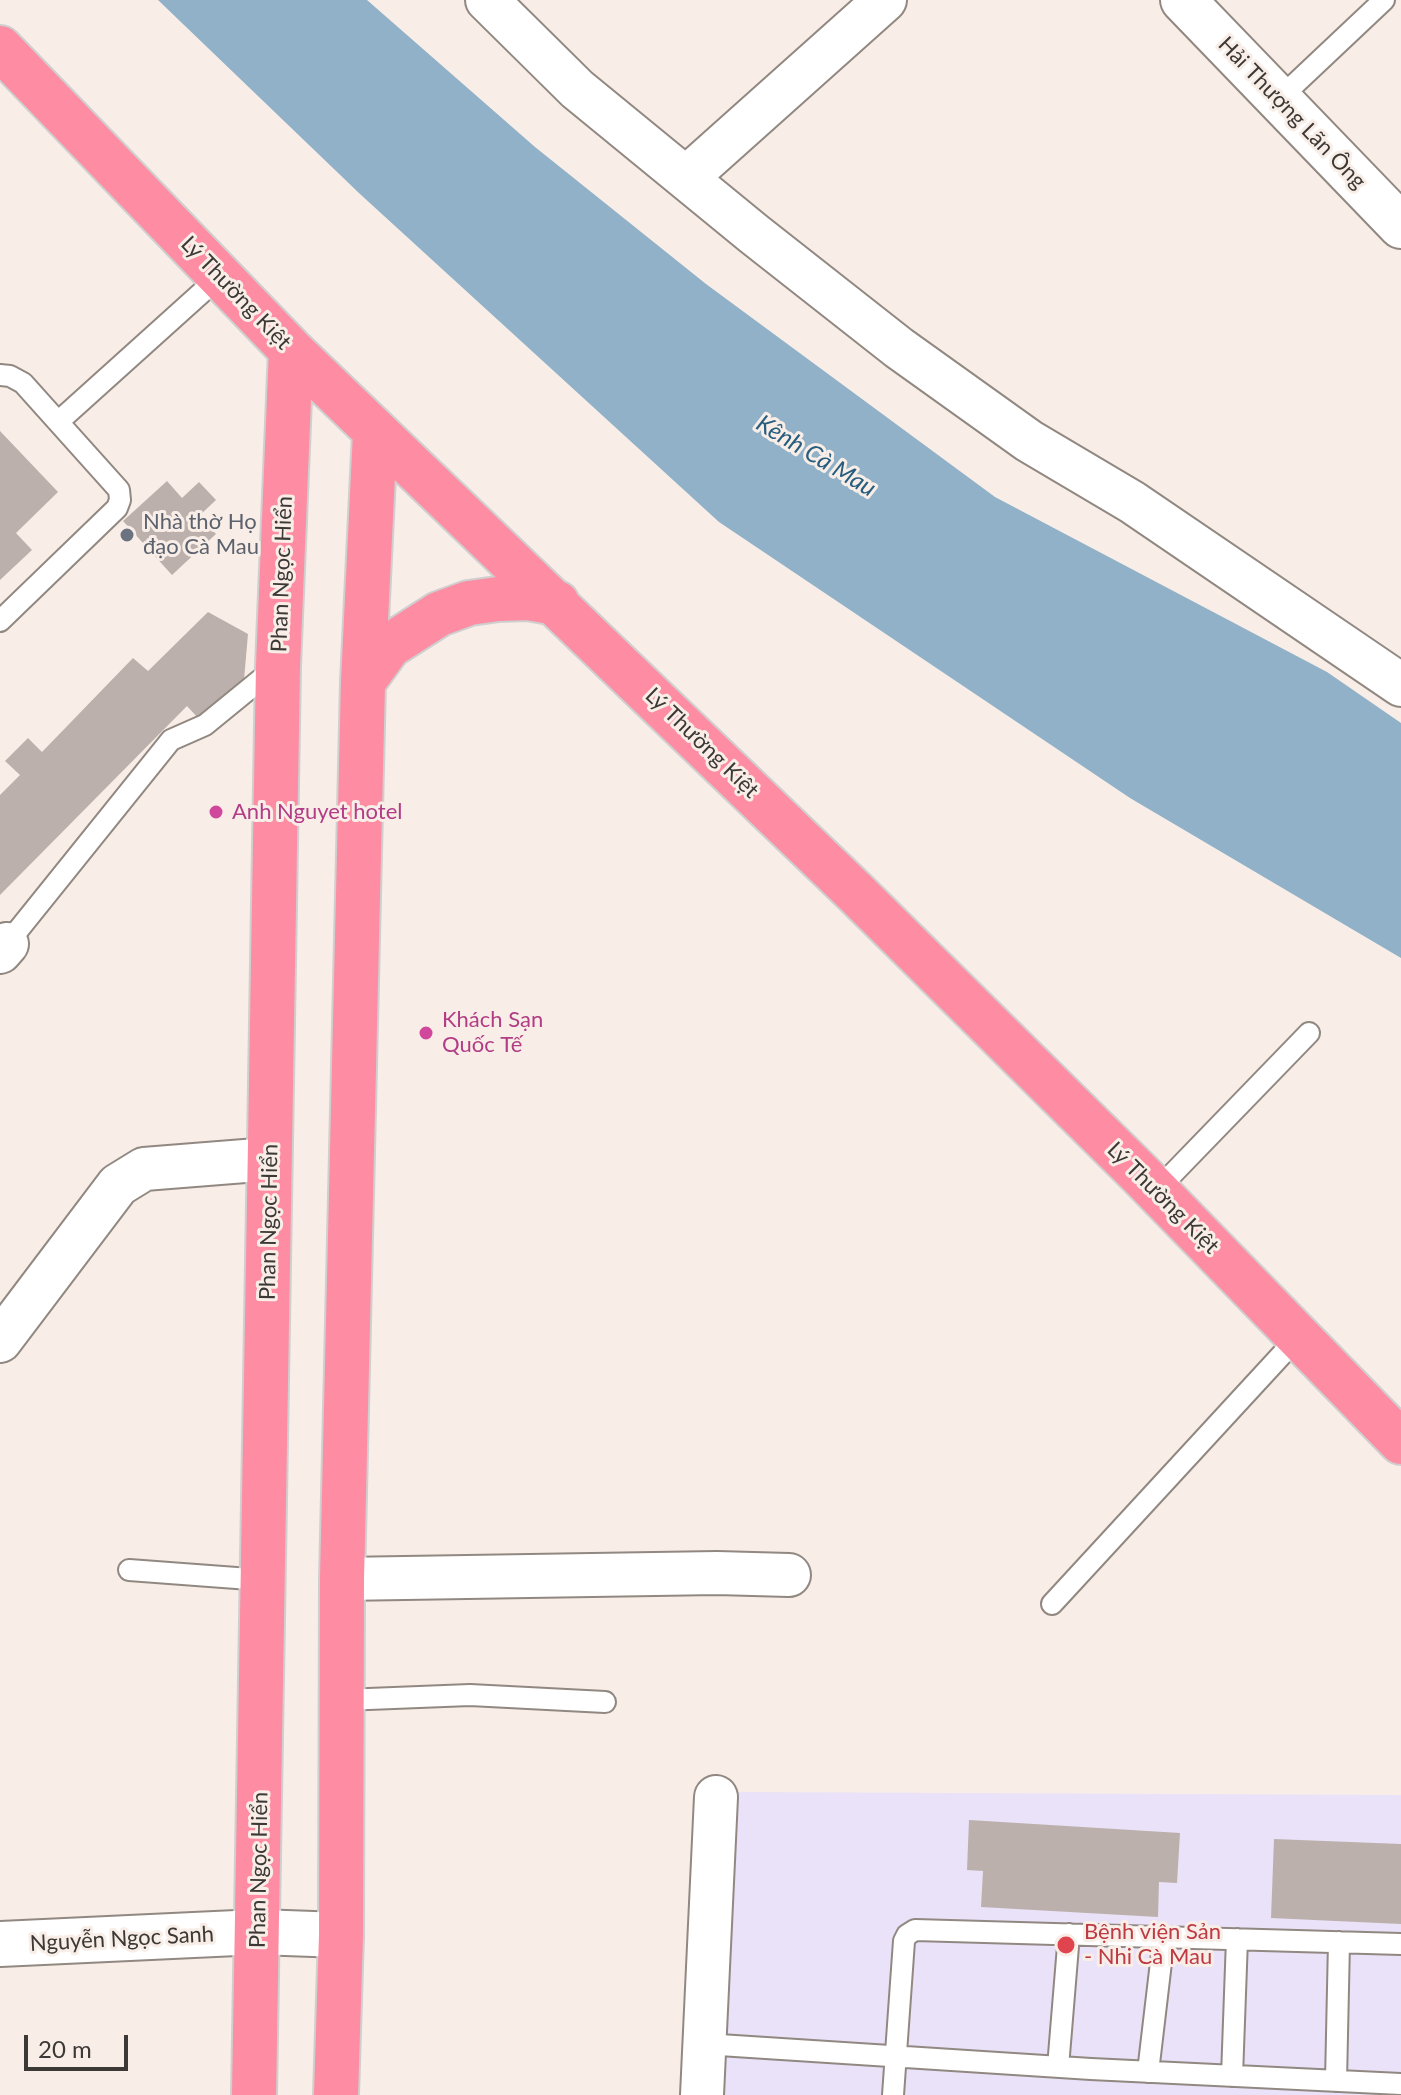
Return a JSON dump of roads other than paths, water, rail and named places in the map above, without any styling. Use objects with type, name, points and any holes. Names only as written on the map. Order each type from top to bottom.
[{"type":"highway","name":"Lý Thường Kiệt","points":[[0,48],[291,350],[855,892],[1156,1191],[1401,1442]]},
{"type":"highway","name":"Phan Ngọc Hiển","points":[[254,2095],[278,666],[291,350]]},
{"type":"highway","points":[[336,2095],[341,1935],[342,1579],[363,682],[375,433]]},
{"type":"highway","points":[[363,682],[389,646],[439,614],[469,603],[498,599],[528,598],[557,603]]},
{"type":"street","points":[[487,0],[577,89],[958,392],[1029,441],[1132,502],[1401,685]]},
{"type":"street","points":[[686,178],[885,0]]},
{"type":"street","name":"Hải Thượng Lãn Ông","points":[[1183,0],[1401,226]]},
{"type":"street","points":[[0,1341],[118,1185],[144,1169],[270,1159]]},
{"type":"street","points":[[342,1579],[717,1573],[789,1575]]},
{"type":"street","points":[[702,2095],[716,1797]]},
{"type":"street","name":"Nguyễn Ngọc Sanh","points":[[0,1944],[258,1932],[341,1935]]},
{"type":"lane","points":[[1279,99],[1384,0]]},
{"type":"lane","points":[[58,422],[219,277]]},
{"type":"lane","points":[[0,375],[23,383],[119,490],[120,500],[117,508],[0,621]]},
{"type":"lane","points":[[2,944],[171,740],[205,725],[278,666]]},
{"type":"lane","points":[[1156,1191],[1309,1033]]},
{"type":"lane","points":[[1052,1604],[1299,1336]]},
{"type":"lane","points":[[129,1570],[263,1580]]},
{"type":"lane","points":[[343,1700],[470,1695],[605,1702]]},
{"type":"lane","points":[[893,2095],[904,1941],[915,1930],[1401,1944]]},
{"type":"lane","points":[[1058,2067],[1069,1934]]},
{"type":"lane","points":[[1148,2072],[1164,1937]]},
{"type":"lane","points":[[1232,2076],[1237,1939]]},
{"type":"lane","points":[[1336,2081],[1339,1942]]},
{"type":"lane","points":[[704,2044],[1058,2067],[1401,2084]]},
{"type":"water","name":"Kênh Cà Mau","points":[[158,0],[367,0],[535,147],[706,284],[995,497],[1327,672],[1401,723],[1401,958],[1130,798],[719,522],[360,194]]},
{"type":"place","name":"Nhà thờ Họ đạo Cà Mau","points":[[127,535]]},
{"type":"place","name":"Anh Nguyet hotel","points":[[216,812]]},
{"type":"place","name":"Khách Sạn Quốc Tế","points":[[426,1033]]},
{"type":"place","name":"Bệnh viện Sản - Nhi Cà Mau","points":[[1066,1945]]}]
